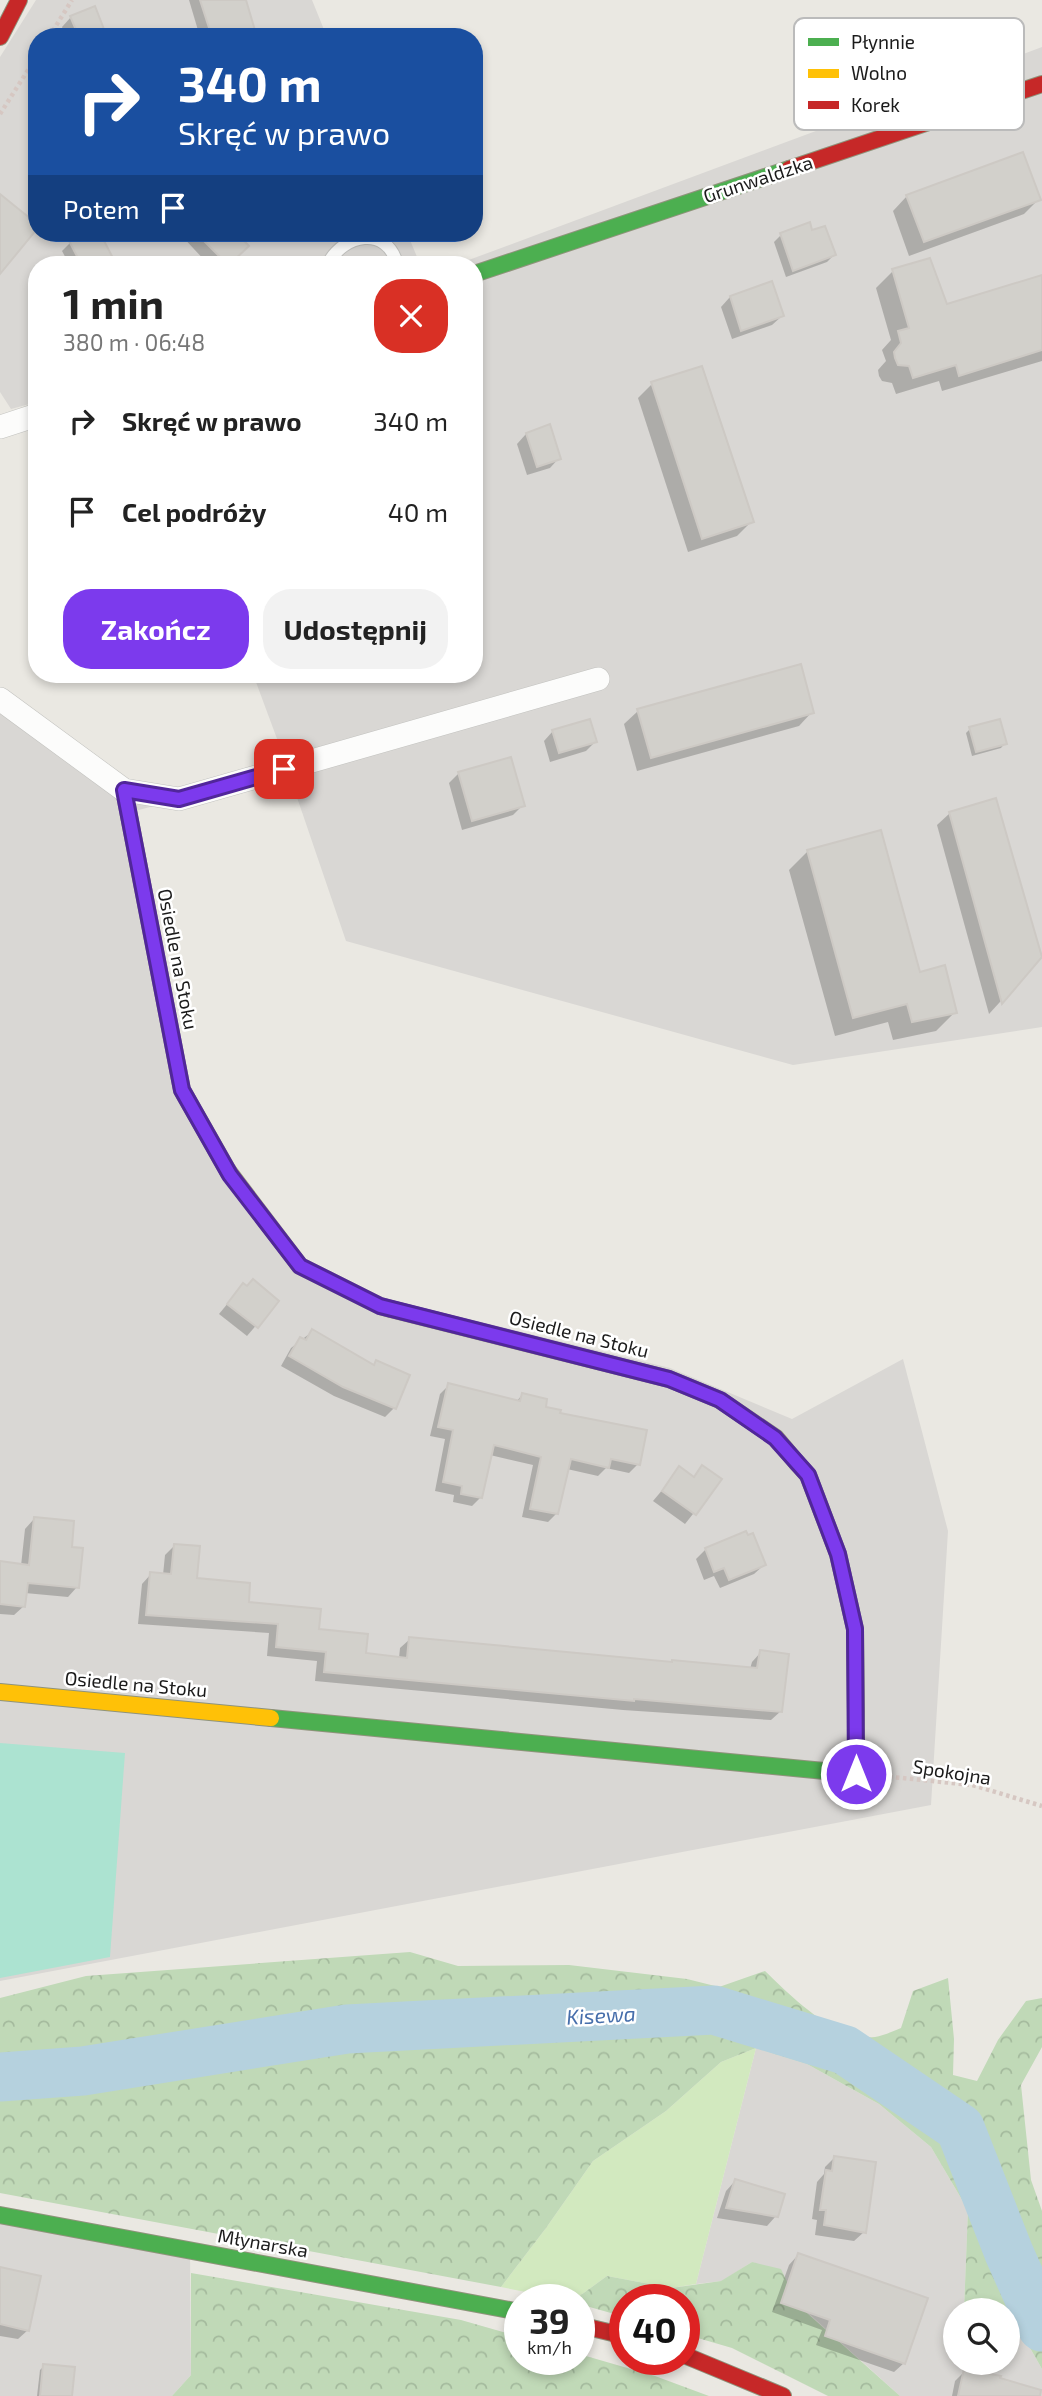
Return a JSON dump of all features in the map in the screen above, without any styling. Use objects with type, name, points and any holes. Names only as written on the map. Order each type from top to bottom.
[{"type":"street","points":[[0,37],[19,0]]},
{"type":"street","name":"Grunwaldzka","points":[[1024,90],[1042,84]]},
{"type":"street","name":"Grunwaldzka","points":[[483,271],[904,130]]},
{"type":"street","points":[[0,427],[28,418]]},
{"type":"street","points":[[0,699],[124,790],[179,799],[598,680]]},
{"type":"street","name":"Osiedle na Stoku","points":[[0,1692],[856,1774],[855,1629],[838,1554],[808,1475],[775,1438],[720,1400],[669,1379],[380,1306],[300,1266],[230,1175],[182,1090],[124,790]]},
{"type":"street","name":"Młynarska","points":[[0,2215],[504,2309]]},
{"type":"street","points":[[700,2361],[783,2396]]},
{"type":"lane","points":[[334,256],[346,242]]},
{"type":"lane","points":[[380,242],[394,256]]},
{"type":"path","points":[[55,28],[72,0]]},
{"type":"path","points":[[0,114],[28,70]]},
{"type":"path","name":"Spokojna","points":[[856,1774],[972,1786],[1042,1806]]},
{"type":"shaded area","points":[[36,0],[312,0],[323,28],[28,28],[28,242],[411,242],[417,256],[28,256],[28,404],[11,409],[0,392],[0,57]]},
{"type":"shaded area","points":[[1042,47],[1042,1027],[793,1065],[346,941],[288,771],[131,812],[179,1094],[306,1262],[371,1295],[670,1368],[792,1419],[903,1359],[948,1531],[931,1805],[0,1981],[0,708],[124,802],[286,763],[256,683],[483,683],[483,256],[480,256],[819,130],[1024,130],[1024,54]]},
{"type":"shaded area","points":[[756,2048],[807,2064],[879,2104],[931,2147],[968,2210],[964,2298],[943,2298],[943,2375],[1020,2375],[1021,2332],[1042,2369],[1042,2396],[900,2396],[752,2262],[722,2281],[696,2284]]},
{"type":"shaded area","points":[[0,2210],[190,2251],[191,2375],[172,2396],[0,2396]]},
{"type":"green space","points":[[0,1743],[125,1753],[110,1957],[0,1978]]},
{"type":"green space","points":[[410,1952],[458,1966],[569,1965],[687,1979],[719,1987],[765,1971],[815,2015],[830,2025],[860,2037],[878,2036],[901,2028],[913,1991],[948,1978],[954,2039],[953,2075],[977,2081],[998,2040],[1026,2001],[1042,1998],[1042,2047],[1021,2085],[1031,2180],[1042,2211],[1042,2369],[1020,2332],[1020,2298],[964,2298],[968,2210],[931,2147],[879,2104],[807,2064],[756,2048],[721,2062],[666,2111],[593,2161],[501,2287],[0,2193],[0,1998],[86,1976]]},
{"type":"green space","points":[[756,2048],[696,2284],[650,2284],[607,2276],[595,2285],[504,2284],[504,2288],[501,2287],[593,2161],[666,2111],[721,2062]]},
{"type":"green space","points":[[752,2262],[781,2269],[798,2305],[900,2396],[828,2396],[732,2348],[700,2339],[700,2284],[721,2281]]},
{"type":"green space","points":[[191,2273],[461,2320],[504,2332],[504,2375],[595,2375],[595,2359],[609,2363],[609,2375],[652,2375],[709,2396],[172,2396],[191,2375]]},
{"type":"green space","points":[[607,2276],[650,2284],[609,2284],[609,2312],[595,2309],[595,2285]]},
{"type":"building","points":[[200,0],[246,0],[254,28],[209,28]]},
{"type":"building","points":[[95,6],[104,28],[75,28],[70,16]]},
{"type":"building","points":[[1023,152],[1041,200],[924,242],[906,195]]},
{"type":"building","points":[[0,194],[28,217],[28,240],[0,274]]},
{"type":"building","points":[[810,222],[812,230],[825,226],[836,255],[793,271],[780,233]]},
{"type":"building","points":[[70,242],[105,242],[112,256],[77,256]]},
{"type":"building","points":[[205,242],[245,242],[249,246],[238,256],[219,256]]},
{"type":"building","points":[[930,258],[947,304],[1042,275],[1042,350],[959,376],[956,365],[913,378],[909,366],[898,365],[895,358],[894,352],[901,343],[898,331],[909,328],[892,269]]},
{"type":"building","points":[[772,281],[784,316],[741,331],[730,296]]},
{"type":"building","points":[[702,366],[754,522],[702,539],[651,382]]},
{"type":"building","points":[[550,424],[561,459],[537,467],[526,433]]},
{"type":"building","points":[[801,664],[814,713],[651,758],[637,709]]},
{"type":"building","points":[[590,719],[597,742],[559,753],[552,730]]},
{"type":"building","points":[[1000,719],[1007,744],[976,752],[969,727]]},
{"type":"building","points":[[511,757],[525,806],[472,821],[458,772]]},
{"type":"building","points":[[996,798],[1042,957],[1002,1004],[949,812]]},
{"type":"building","points":[[881,830],[920,972],[945,965],[957,1013],[912,1022],[907,1004],[853,1018],[807,850]]},
{"type":"building","points":[[253,1279],[279,1301],[258,1328],[227,1304],[243,1283],[247,1286]]},
{"type":"building","points":[[312,1329],[374,1365],[376,1360],[410,1375],[396,1409],[343,1387],[289,1356],[300,1337],[306,1340]]},
{"type":"building","points":[[448,1383],[520,1401],[522,1393],[547,1399],[546,1407],[561,1410],[560,1413],[647,1430],[640,1465],[611,1459],[609,1468],[571,1459],[558,1514],[530,1509],[541,1457],[494,1445],[482,1498],[461,1494],[462,1486],[443,1482],[453,1430],[438,1427]]},
{"type":"building","points":[[702,1465],[722,1479],[696,1515],[662,1491],[679,1466],[694,1477]]},
{"type":"building","points":[[34,1517],[74,1521],[72,1547],[83,1548],[79,1588],[28,1583],[25,1607],[0,1604],[0,1561],[29,1565]]},
{"type":"building","points":[[746,1531],[748,1535],[753,1533],[766,1565],[729,1580],[724,1568],[714,1572],[705,1548]]},
{"type":"building","points":[[174,1544],[200,1546],[197,1578],[250,1583],[249,1602],[321,1609],[319,1629],[368,1634],[366,1653],[407,1658],[409,1637],[757,1668],[760,1650],[789,1654],[782,1712],[324,1672],[326,1652],[276,1647],[278,1624],[146,1615],[150,1572],[171,1574]]},
{"type":"building","points":[[834,2156],[876,2162],[866,2233],[824,2225],[826,2210],[820,2210],[826,2170],[832,2171]]},
{"type":"building","points":[[735,2179],[785,2194],[778,2217],[726,2208]]},
{"type":"building","points":[[798,2253],[928,2298],[905,2364],[825,2336],[830,2320],[781,2303]]},
{"type":"building","points":[[0,2267],[41,2276],[29,2331],[0,2324]]},
{"type":"building","points":[[43,2364],[75,2367],[72,2396],[40,2396]]},
{"type":"building","points":[[963,2375],[1001,2376],[1000,2378],[1041,2390],[1040,2396],[958,2396]]},
{"type":"waterway","name":"Kisewa","points":[[0,2077],[83,2071],[347,2029],[714,2010],[845,2050],[960,2128],[1009,2253],[1042,2327]]},
{"type":"traffic: fast","points":[[483,271],[789,169]]},
{"type":"traffic: fast","points":[[271,1718],[856,1774],[856,1710]]},
{"type":"traffic: fast","points":[[0,2215],[504,2309]]},
{"type":"traffic: slow","points":[[124,790],[182,1090],[228,1171]]},
{"type":"traffic: slow","points":[[391,1309],[669,1379],[720,1400],[776,1438],[797,1463]]},
{"type":"traffic: slow","points":[[0,1692],[271,1718]]},
{"type":"traffic: jam","points":[[0,37],[19,0]]},
{"type":"traffic: jam","points":[[1024,90],[1042,84]]},
{"type":"traffic: jam","points":[[789,169],[905,130]]},
{"type":"traffic: jam","points":[[228,1171],[300,1266],[391,1309]]},
{"type":"traffic: jam","points":[[797,1463],[808,1475],[838,1554],[855,1629],[856,1710]]},
{"type":"traffic: jam","points":[[595,2329],[609,2332]]},
{"type":"traffic: jam","points":[[700,2362],[783,2396]]},
{"type":"route","points":[[284,769],[179,799],[124,790],[182,1090],[230,1175],[300,1266],[380,1306],[669,1379],[720,1400],[775,1438],[808,1475],[838,1554],[855,1629],[856,1774]]}]
